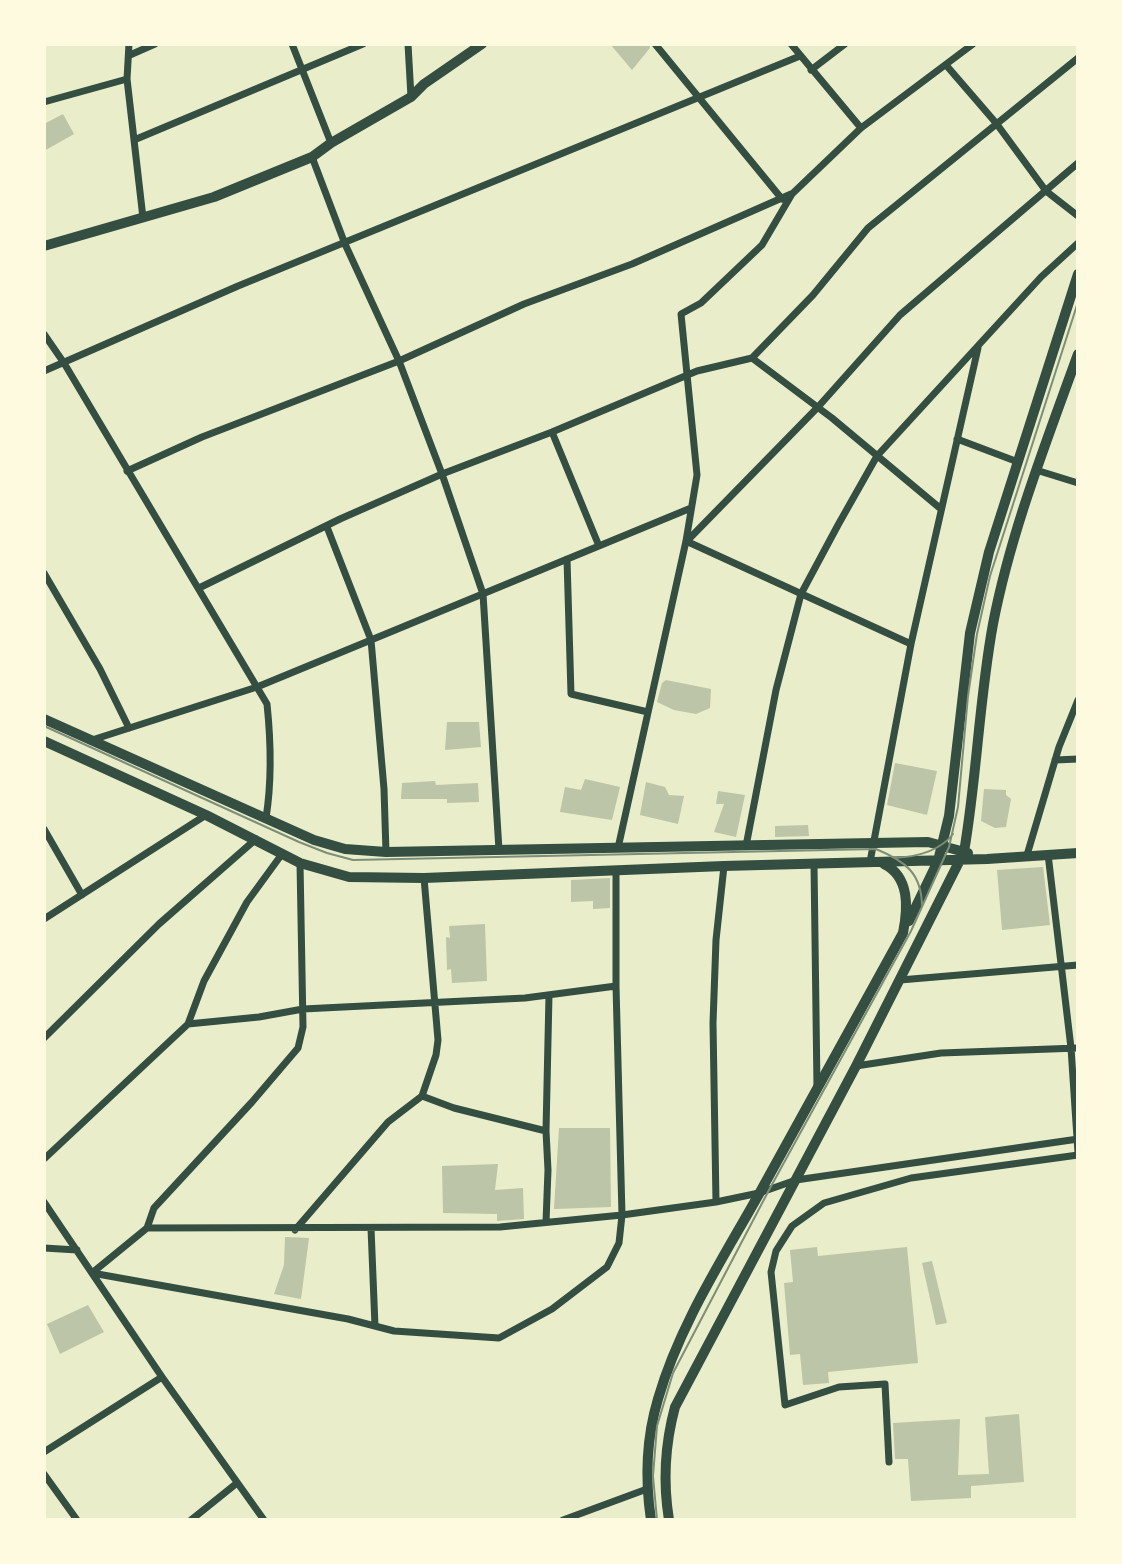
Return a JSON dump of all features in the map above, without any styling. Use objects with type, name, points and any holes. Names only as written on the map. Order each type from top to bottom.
[{"type":"main road","points":[[44,246],[214,197],[312,157],[331,143],[411,97],[424,84],[479,45]]},
{"type":"main road","points":[[651,1520],[647,1489],[648,1446],[657,1402],[670,1361],[711,1278],[903,933],[943,845],[970,633],[989,552],[1078,274]]},
{"type":"main road","points":[[669,1520],[666,1465],[668,1433],[675,1407],[856,1066],[962,856],[971,813],[982,697],[993,623],[1013,538],[1078,354]]},
{"type":"main road","points":[[44,719],[314,839],[345,849],[386,852],[928,842],[943,845],[962,856]]},
{"type":"main road","points":[[44,741],[206,815],[300,863],[349,877],[424,878],[937,861],[962,856],[987,859],[1078,852]]},
{"type":"main road","points":[[882,862],[896,869],[903,885],[906,899],[903,933]]},
{"type":"street","points":[[130,44],[127,79],[143,218]]},
{"type":"street","points":[[130,54],[155,44]]},
{"type":"street","points":[[292,44],[331,143]]},
{"type":"street","points":[[134,140],[363,44]]},
{"type":"street","points":[[408,44],[411,97]]},
{"type":"street","points":[[655,44],[782,199]]},
{"type":"street","points":[[791,44],[861,128]]},
{"type":"street","points":[[811,70],[845,44]]},
{"type":"street","points":[[618,848],[686,541],[697,475],[681,314],[701,303],[762,245],[792,194],[861,128],[972,44]]},
{"type":"street","points":[[44,371],[239,286],[800,56]]},
{"type":"street","points":[[199,588],[340,519],[442,474],[552,432],[688,375],[752,358],[813,295],[868,228],[1078,58]]},
{"type":"street","points":[[946,65],[996,123],[1046,191],[1078,216]]},
{"type":"street","points":[[44,102],[127,79]]},
{"type":"street","points":[[312,157],[345,244],[399,362],[442,474],[483,594],[499,850]]},
{"type":"street","points":[[686,541],[818,407],[900,315],[1078,163]]},
{"type":"street","points":[[127,471],[202,437],[399,362],[524,304],[632,264],[792,194]]},
{"type":"street","points":[[746,846],[776,690],[801,594],[877,456],[1041,277],[1078,243]]},
{"type":"street","points":[[44,334],[64,363],[267,704],[272,746],[267,818]]},
{"type":"street","points":[[870,862],[911,644],[978,347]]},
{"type":"street","points":[[752,358],[818,407],[941,509]]},
{"type":"street","points":[[552,432],[599,546]]},
{"type":"street","points":[[957,439],[1018,462]]},
{"type":"street","points":[[1036,470],[1078,483]]},
{"type":"street","points":[[90,740],[257,687],[691,508]]},
{"type":"street","points":[[327,527],[371,640],[384,789],[386,852]]},
{"type":"street","points":[[686,541],[911,644]]},
{"type":"street","points":[[567,559],[570,694],[648,712]]},
{"type":"street","points":[[44,573],[100,669],[129,728]]},
{"type":"street","points":[[1027,855],[1055,760],[1078,700]]},
{"type":"street","points":[[1055,760],[1078,759]]},
{"type":"street","points":[[44,919],[206,815]]},
{"type":"street","points":[[44,829],[82,895]]},
{"type":"street","points":[[44,1038],[159,924],[256,839]]},
{"type":"street","points":[[44,1159],[188,1024],[204,981],[247,902],[282,854]]},
{"type":"street","points":[[889,1462],[885,1384],[839,1387],[785,1405],[771,1272],[776,1251],[792,1226],[824,1203],[911,1178],[1078,1154],[1075,1048],[1061,966],[1048,854]]},
{"type":"street","points":[[92,1273],[147,1228],[154,1208],[298,1048],[303,1027],[300,863]]},
{"type":"street","points":[[814,864],[817,1089]]},
{"type":"street","points":[[716,1202],[713,1023],[716,940],[724,866]]},
{"type":"street","points":[[92,1273],[394,1331],[499,1338],[551,1309],[607,1267],[619,1242],[622,1215],[616,871]]},
{"type":"street","points":[[295,1230],[388,1122],[422,1096],[436,1055],[438,1040],[424,878]]},
{"type":"street","points":[[900,980],[1078,965]]},
{"type":"street","points":[[188,1024],[259,1017],[303,1009],[549,995],[616,986]]},
{"type":"street","points":[[546,1222],[549,995]]},
{"type":"street","points":[[856,1066],[941,1053],[1075,1048]]},
{"type":"street","points":[[422,1096],[454,1108],[546,1131]]},
{"type":"street","points":[[147,1228],[295,1230],[500,1227],[622,1215],[716,1202],[759,1193],[796,1180],[1077,1139]]},
{"type":"street","points":[[44,1202],[162,1377],[264,1520]]},
{"type":"street","points":[[371,1228],[375,1326]]},
{"type":"street","points":[[44,1248],[77,1250]]},
{"type":"street","points":[[44,1452],[162,1377]]},
{"type":"street","points":[[44,1474],[77,1520]]},
{"type":"street","points":[[191,1520],[237,1483]]},
{"type":"street","points":[[563,1520],[647,1489]]},
{"type":"building","points":[[610,44],[649,44],[650,48],[632,70]]},
{"type":"building","points":[[63,114],[74,134],[44,151],[44,124]]},
{"type":"building","points":[[666,680],[711,689],[710,708],[696,714],[674,710],[657,702],[662,683]]},
{"type":"building","points":[[447,722],[479,722],[481,747],[445,750]]},
{"type":"building","points":[[895,763],[937,771],[927,815],[887,805]]},
{"type":"building","points":[[585,779],[620,787],[612,820],[560,812],[565,787],[581,790]]},
{"type":"building","points":[[435,781],[436,785],[478,783],[479,802],[447,803],[447,799],[401,799],[402,783]]},
{"type":"building","points":[[646,782],[665,787],[669,795],[684,796],[678,824],[640,815]]},
{"type":"building","points":[[984,789],[1006,790],[1006,795],[1011,799],[1006,827],[995,828],[981,821]]},
{"type":"building","points":[[718,791],[745,795],[736,837],[714,832],[724,804],[716,804]]},
{"type":"building","points":[[808,825],[809,836],[775,837],[775,826]]},
{"type":"building","points":[[1043,867],[1050,925],[1002,930],[997,870]]},
{"type":"building","points":[[610,878],[610,908],[593,909],[593,901],[571,902],[571,880]]},
{"type":"building","points":[[485,924],[487,981],[452,983],[451,969],[447,970],[446,937],[450,938],[449,926]]},
{"type":"building","points":[[559,1128],[610,1128],[611,1207],[554,1209]]},
{"type":"building","points":[[498,1164],[495,1190],[523,1188],[524,1219],[497,1221],[497,1214],[443,1213],[442,1166]]},
{"type":"building","points":[[285,1237],[309,1238],[301,1299],[274,1294],[284,1265]]},
{"type":"building","points":[[817,1247],[818,1256],[907,1247],[918,1363],[828,1372],[829,1383],[803,1385],[800,1354],[790,1355],[784,1283],[793,1282],[790,1250]]},
{"type":"building","points":[[932,1261],[947,1323],[936,1325],[922,1263]]},
{"type":"building","points":[[88,1305],[104,1332],[60,1354],[47,1324]]},
{"type":"building","points":[[1019,1414],[1024,1482],[971,1486],[971,1498],[911,1501],[908,1459],[895,1459],[893,1423],[960,1419],[958,1475],[989,1474],[985,1417]]},
{"type":"tram line","points":[[657,1520],[653,1476],[657,1426],[673,1373],[769,1190],[911,931],[949,847],[958,807],[968,696],[977,634],[990,576],[1078,302]]},
{"type":"tram line","points":[[44,726],[299,842],[353,860],[876,849],[895,858],[910,870],[919,885],[922,907]]},
{"type":"tram line","points":[[894,858],[926,852],[941,845],[953,834]]}]
